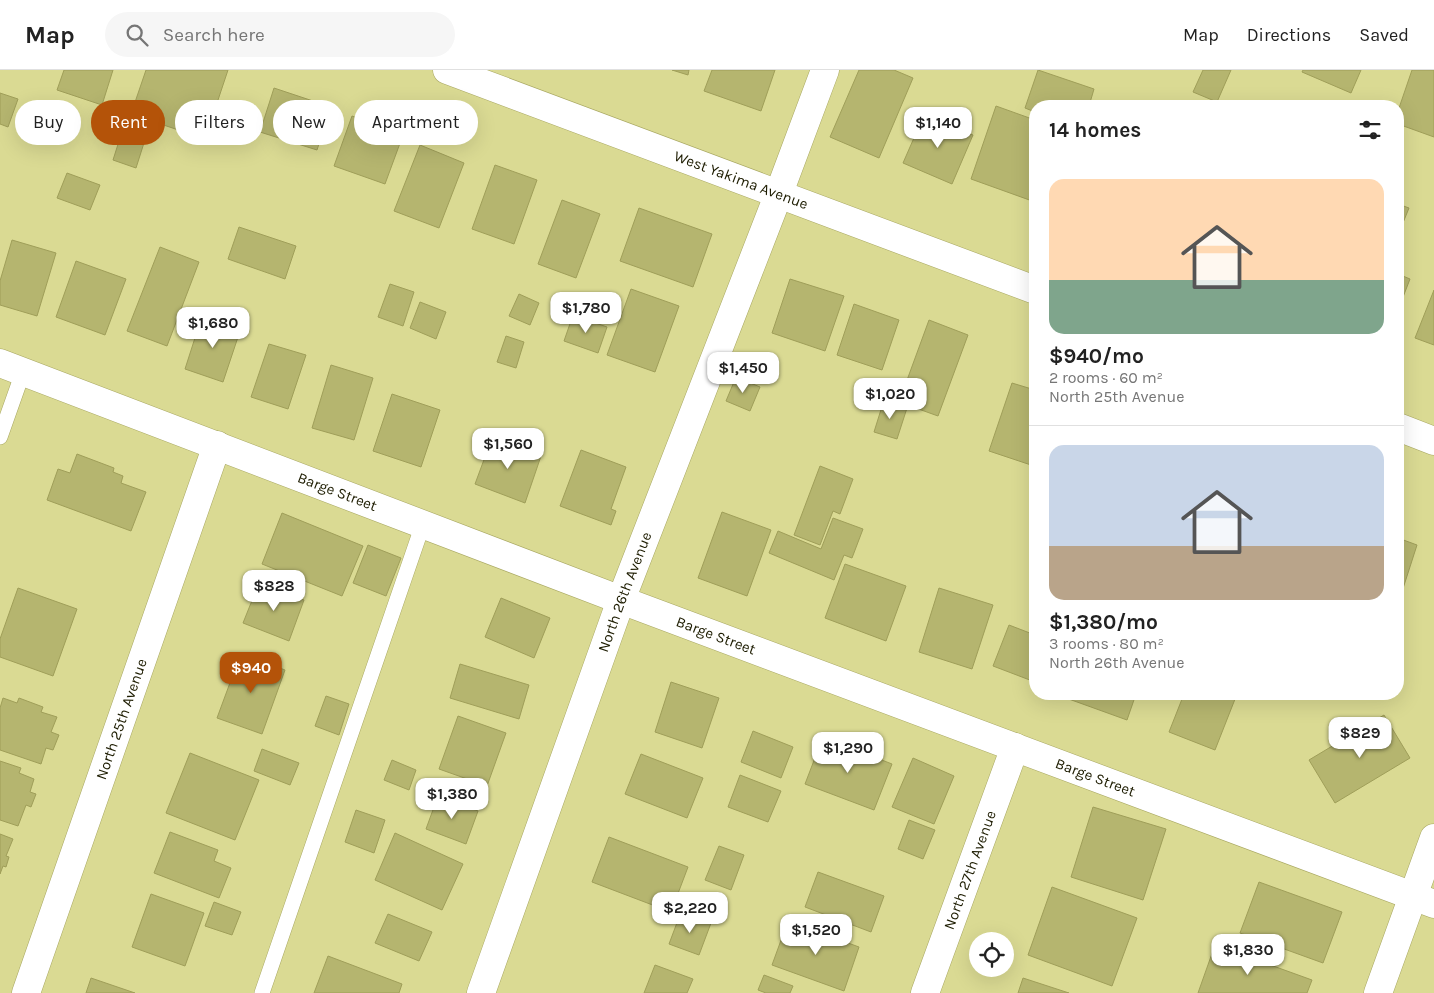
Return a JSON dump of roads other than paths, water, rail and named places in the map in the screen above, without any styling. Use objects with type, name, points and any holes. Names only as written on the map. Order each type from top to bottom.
[{"type":"street","name":"West Yakima Avenue","points":[[447,70],[1029,288]]},
{"type":"street","name":"North 26th Avenue","points":[[481,993],[621,600],[779,194],[825,70]]},
{"type":"street","name":"Barge Street","points":[[12,367],[621,600],[1423,900]]},
{"type":"street","points":[[1404,429],[1434,441]]},
{"type":"street","name":"North 25th Avenue","points":[[26,993],[217,446]]},
{"type":"street","name":"North 27th Avenue","points":[[925,993],[1015,747]]},
{"type":"street","points":[[1378,993],[1423,900],[1434,838]]},
{"type":"lane","points":[[0,438],[12,367]]},
{"type":"lane","points":[[262,993],[423,524]]}]
